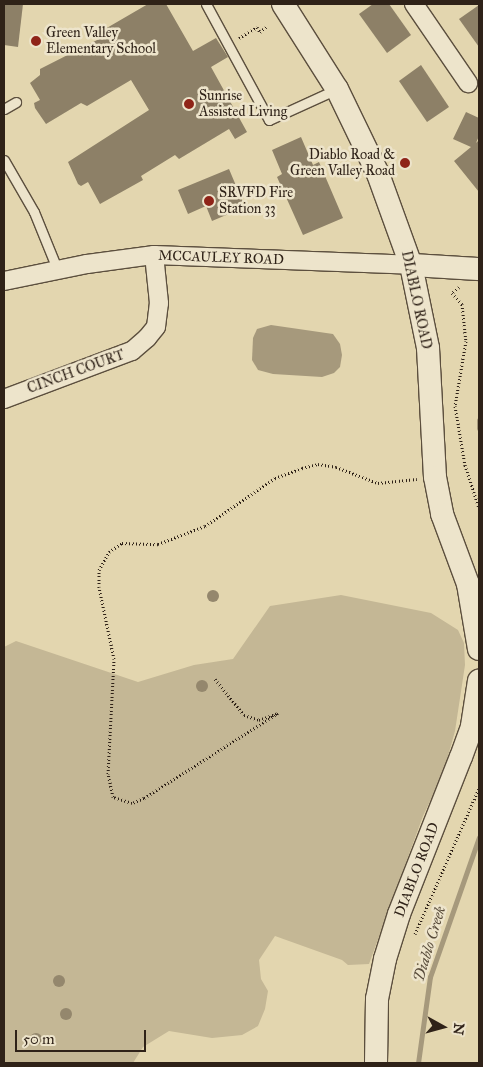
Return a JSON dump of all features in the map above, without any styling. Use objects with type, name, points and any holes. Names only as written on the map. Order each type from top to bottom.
[{"type":"street","name":"DIABLO ROAD","points":[[283,4],[337,89],[378,174],[411,266],[428,348],[435,477],[442,514],[468,584],[479,649]]},
{"type":"street","points":[[414,4],[468,83]]},
{"type":"street","name":"MCCAULEY ROAD","points":[[4,281],[58,270],[154,255],[411,266]]},
{"type":"street","name":"CINCH COURT","points":[[4,399],[132,351],[147,338],[156,327],[159,303],[154,255]]},
{"type":"street","points":[[411,266],[479,269]]},
{"type":"street","name":"DIABLO ROAD","points":[[376,1063],[377,999],[385,959],[399,914],[462,757],[472,726],[479,681]]},
{"type":"lane","points":[[206,4],[269,120],[337,89]]},
{"type":"lane","points":[[4,108],[16,102]]},
{"type":"lane","points":[[5,164],[34,212],[58,270]]},
{"type":"path","points":[[228,44],[257,27],[260,32],[266,27]]},
{"type":"path","points":[[452,292],[462,304],[466,321],[466,340],[455,406],[457,430],[479,508]]},
{"type":"path","points":[[215,679],[244,715],[259,720],[278,713],[144,798],[132,803],[114,797],[108,774],[114,659],[99,587],[99,570],[108,552],[122,543],[158,544],[206,526],[274,478],[318,464],[336,467],[378,483],[435,477]]},
{"type":"path","points":[[412,940],[479,788]]},
{"type":"shaded area","points":[[271,325],[333,334],[340,344],[342,355],[340,367],[334,373],[322,377],[273,374],[258,370],[252,360],[253,338],[257,329]]},
{"type":"shaded area","points":[[341,595],[431,613],[458,630],[464,643],[465,665],[455,731],[443,774],[423,816],[369,964],[348,965],[342,960],[275,936],[259,960],[261,979],[268,991],[265,1009],[258,1026],[242,1035],[212,1038],[169,1031],[143,1047],[133,1063],[4,1063],[4,647],[16,641],[138,682],[194,665],[233,659],[270,606]]},
{"type":"building","points":[[4,4],[23,4],[18,47],[4,45]]},
{"type":"building","name":"Sunrise Assisted Living","points":[[148,4],[166,4],[193,51],[216,38],[228,57],[211,67],[247,132],[235,139],[229,129],[179,159],[175,155],[141,176],[143,180],[100,204],[88,182],[81,186],[78,184],[68,162],[149,110],[131,80],[87,106],[81,103],[46,124],[35,108],[34,103],[40,100],[30,83],[40,75],[40,69],[105,36],[105,29]]},
{"type":"building","points":[[373,4],[389,4],[411,35],[387,53],[359,14]]},
{"type":"building","points":[[479,5],[479,47],[459,19]]},
{"type":"building","points":[[421,65],[449,107],[427,122],[399,81]]},
{"type":"building","points":[[466,112],[479,118],[479,136],[476,143],[479,140],[479,192],[454,161],[471,147],[453,139]]},
{"type":"building","points":[[301,137],[313,165],[319,162],[343,218],[303,235],[277,177],[282,174],[272,150]]},
{"type":"building","points":[[229,169],[245,207],[212,221],[206,206],[188,214],[178,190]]},
{"type":"waterway","name":"Diablo Creek","points":[[479,420],[479,428]]},
{"type":"waterway","name":"Diablo Creek","points":[[418,1063],[430,977],[479,837]]},
{"type":"place","name":"Green Valley Elementary School","points":[[36,41]]},
{"type":"place","name":"Sunrise Assisted Living","points":[[189,104]]},
{"type":"place","name":"Diablo Road & Green Valley Road","points":[[405,163]]},
{"type":"place","name":"SRVFD Fire Station 33","points":[[209,201]]}]
